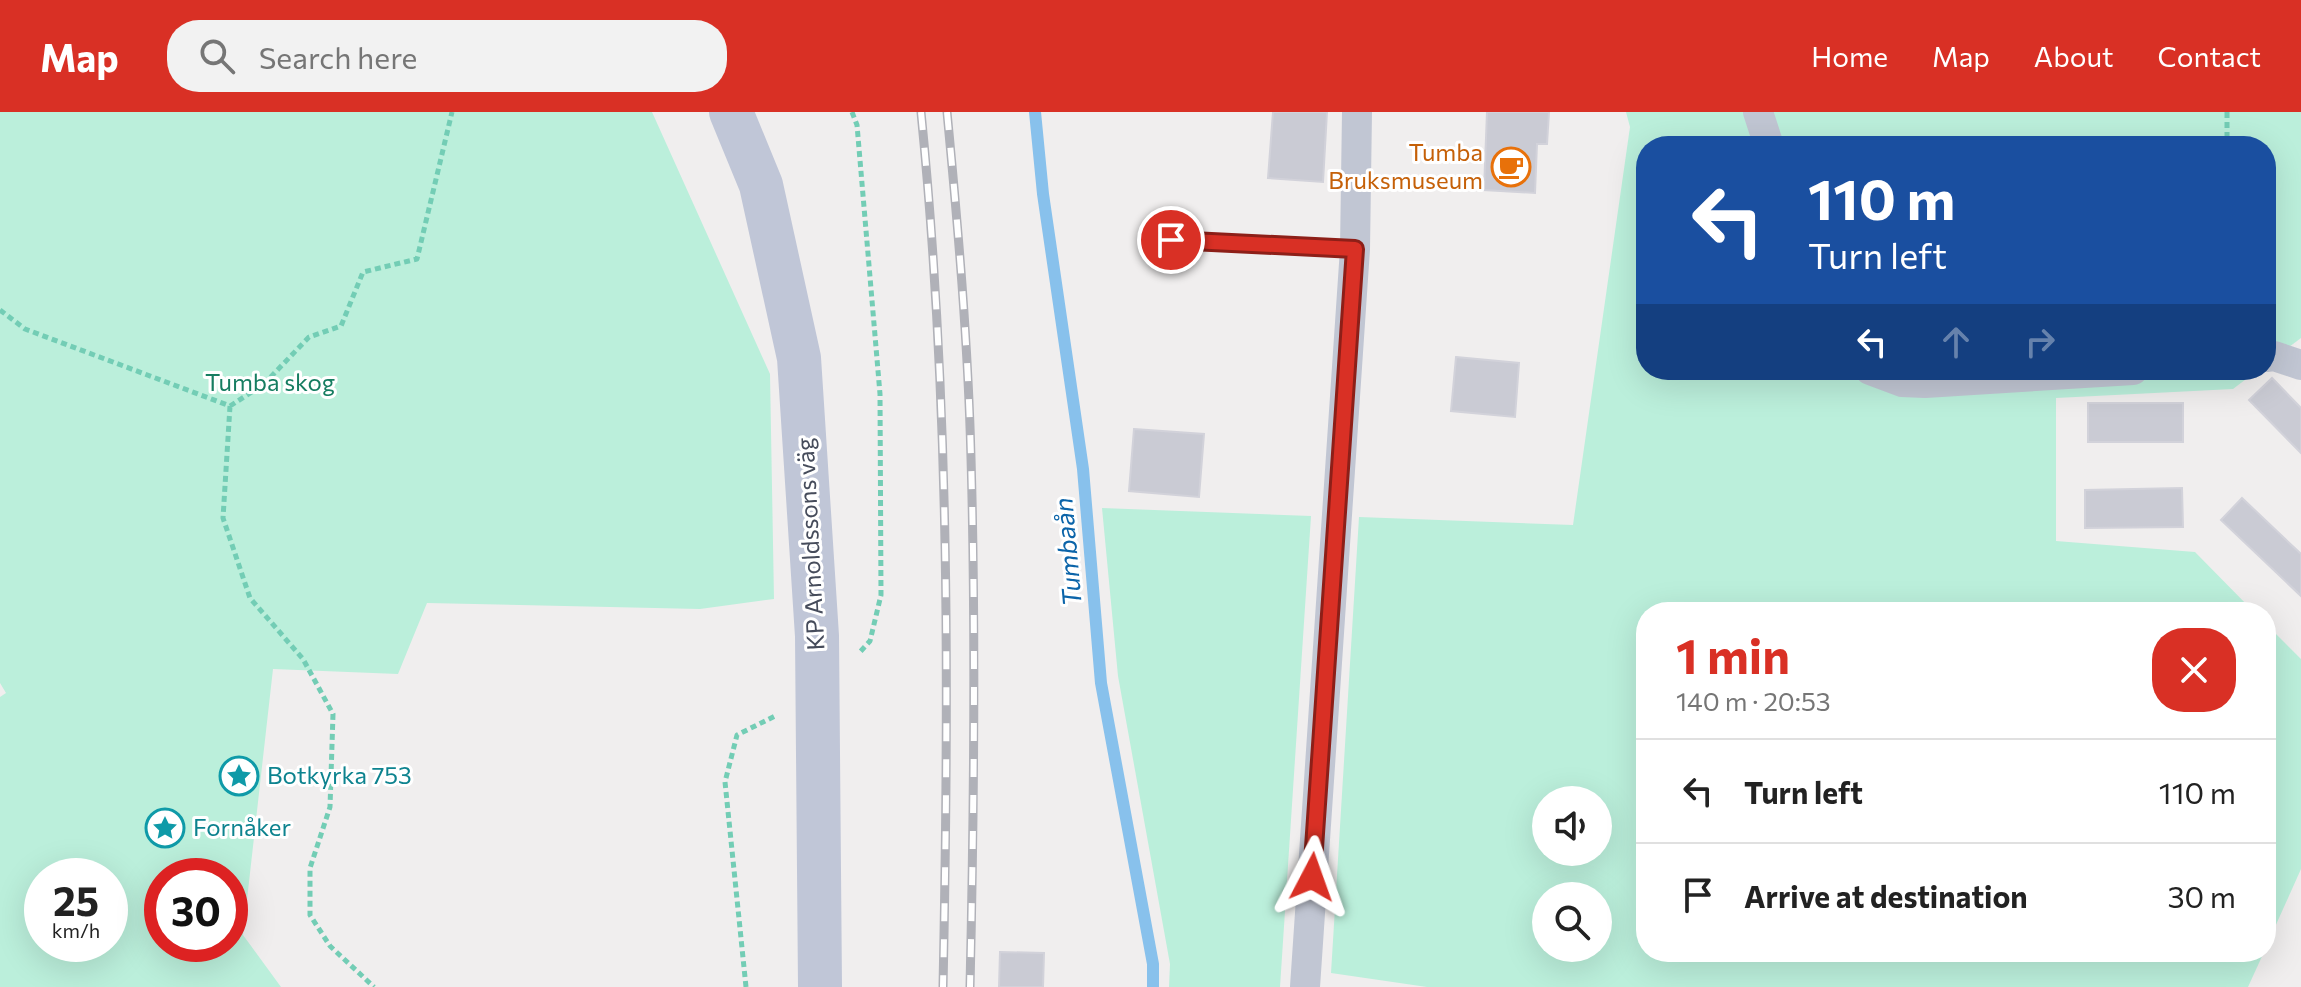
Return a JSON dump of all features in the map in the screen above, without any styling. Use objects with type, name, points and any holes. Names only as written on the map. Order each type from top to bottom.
[{"type":"main road","name":"KP Arnoldssons väg","points":[[731,112],[761,185],[799,358],[817,636],[820,987]]},
{"type":"street","points":[[1305,987],[1355,249],[1357,112]]},
{"type":"street","points":[[1758,112],[1766,136]]},
{"type":"street","points":[[2276,357],[2301,365]]},
{"type":"street","points":[[1897,380],[1925,383],[1973,380]]},
{"type":"lane","points":[[1171,240],[1355,249]]},
{"type":"path","points":[[230,406],[264,384],[309,337],[341,326],[363,272],[417,259],[452,112]]},
{"type":"path","points":[[852,112],[857,125],[880,394],[881,579],[881,595],[870,641],[853,661]]},
{"type":"path","points":[[2227,112],[2227,136]]},
{"type":"path","points":[[0,310],[25,329],[230,406]]},
{"type":"path","points":[[230,406],[223,518],[236,558],[250,598],[303,659],[333,714],[330,807],[310,868],[310,915],[330,946],[374,987]]},
{"type":"path","points":[[746,987],[725,782],[737,735],[778,715]]},
{"type":"green space","name":"Tumba skog","points":[[0,112],[652,112],[770,374],[774,599],[700,609],[427,603],[398,674],[273,669],[248,891],[248,858],[144,858],[144,962],[248,962],[248,942],[281,987],[0,987],[0,697],[6,693],[0,683]]},
{"type":"green space","points":[[1626,112],[2301,112],[2301,338],[2276,357],[2276,136],[1636,136],[1636,380],[2245,380],[2233,389],[2056,398],[2056,541],[2195,552],[2244,602],[1636,602],[1636,962],[2259,962],[2248,987],[1427,987],[1331,973],[1359,517],[1573,525],[1630,127]]},
{"type":"green space","points":[[1102,508],[1311,516],[1280,987],[1169,987],[1170,964],[1118,676]]},
{"type":"green space","points":[[2276,634],[2301,659],[2301,869],[2276,925]]},
{"type":"building","points":[[1273,112],[1327,112],[1323,182],[1268,178]]},
{"type":"building","name":"Tumba Bruksmuseum","points":[[1487,112],[1549,112],[1547,144],[1537,144],[1535,193],[1484,190]]},
{"type":"building","points":[[1456,357],[1519,363],[1515,417],[1451,411]]},
{"type":"building","points":[[2270,380],[2274,380],[2301,408],[2301,453],[2249,400]]},
{"type":"building","points":[[2088,403],[2183,403],[2183,442],[2088,442]]},
{"type":"building","points":[[1134,429],[1204,434],[1199,497],[1129,491]]},
{"type":"building","points":[[2182,488],[2183,527],[2085,528],[2085,490]]},
{"type":"building","points":[[2242,498],[2301,554],[2301,596],[2221,520]]},
{"type":"building","points":[[1000,952],[1044,953],[1043,987],[999,987]]},
{"type":"waterway","name":"Tumbaån","points":[[1035,112],[1043,194],[1083,469],[1101,683],[1153,964],[1153,987]]},
{"type":"railway","points":[[921,112],[938,330],[945,549],[943,987]]},
{"type":"railway","points":[[947,112],[968,371],[971,458],[974,722],[970,987]]},
{"type":"place","name":"Tumba Bruksmuseum","points":[[1511,167]]},
{"type":"place","name":"Botkyrka 753","points":[[239,776]]},
{"type":"place","name":"Fornåker","points":[[165,828]]},
{"type":"route","points":[[1171,240],[1355,249],[1312,877]]}]
